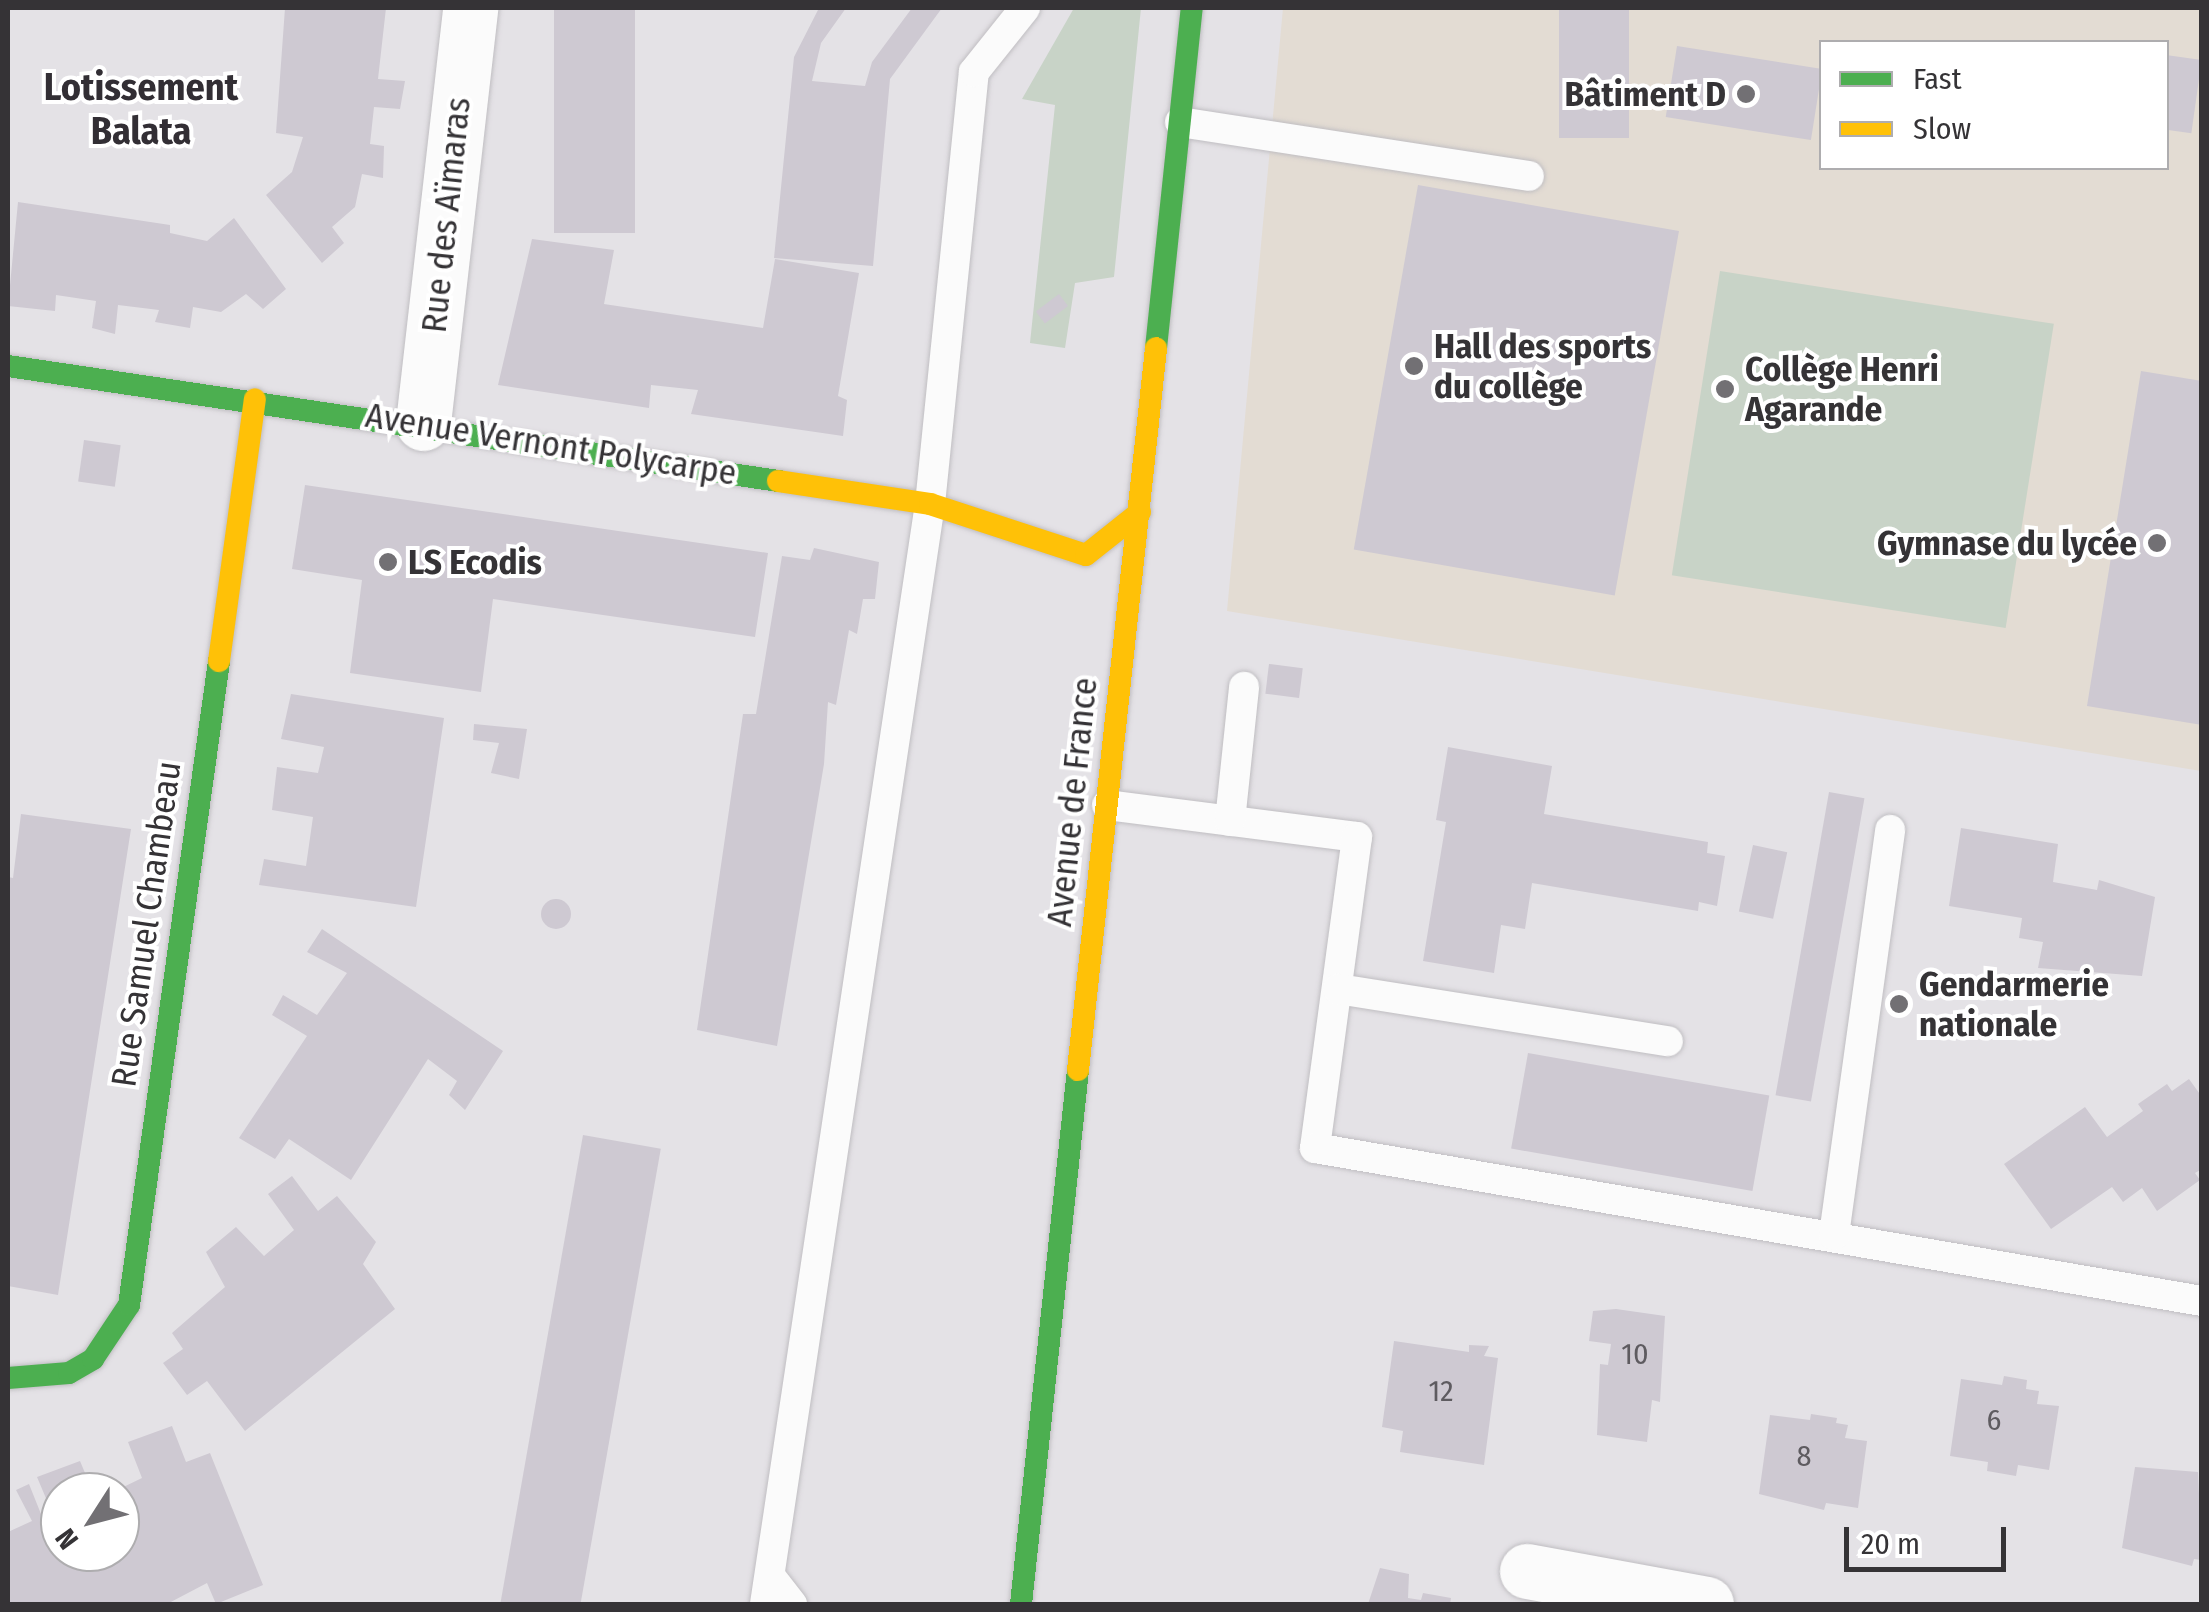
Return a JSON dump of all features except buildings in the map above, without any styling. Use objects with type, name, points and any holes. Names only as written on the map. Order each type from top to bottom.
[{"type":"street","name":"Rue des Aïmaras","points":[[423,423],[470,8]]},
{"type":"street","name":"Avenue de France","points":[[1021,1604],[1192,8]]},
{"type":"street","name":"Avenue Vernont Polycarpe","points":[[8,366],[423,423],[930,504],[1086,555]]},
{"type":"street","name":"Rue Samuel Chambeau","points":[[8,1378],[54,1376],[92,1359],[129,1305],[255,399]]},
{"type":"street","points":[[1129,603],[1086,555],[1140,512]]},
{"type":"street","points":[[1526,1572],[1706,1604]]},
{"type":"lane","points":[[792,1604],[767,1590],[930,504],[974,72],[1025,8]]},
{"type":"lane","points":[[1180,122],[1529,176]]},
{"type":"lane","points":[[1230,821],[1244,687]]},
{"type":"lane","points":[[1107,805],[1357,837],[1315,1148],[2202,1301]]},
{"type":"lane","points":[[1834,1235],[1890,830]]},
{"type":"lane","points":[[1338,989],[1668,1041]]},
{"type":"shaded area","points":[[1074,8],[1141,8],[1114,277],[1075,283],[1065,348],[1030,343],[1055,105],[1022,99]]},
{"type":"shaded area","name":"Collège Henri Agarande","points":[[1283,8],[2201,8],[2201,771],[1227,611]]},
{"type":"shaded area","points":[[1720,271],[2054,324],[2006,628],[1672,575]]},
{"type":"traffic: fast","points":[[1156,348],[1192,8]]},
{"type":"traffic: fast","points":[[8,366],[778,481]]},
{"type":"traffic: fast","points":[[8,1378],[69,1373],[93,1359],[129,1305],[219,661]]},
{"type":"traffic: fast","points":[[1021,1604],[1078,1070]]},
{"type":"traffic: slow","points":[[1078,1070],[1156,348]]},
{"type":"traffic: slow","points":[[219,661],[255,399]]},
{"type":"traffic: slow","points":[[778,481],[930,504],[1086,555],[1140,512]]},
{"type":"place","name":"Bâtiment D","points":[[1746,94]]},
{"type":"place","name":"Hall des sports du collège","points":[[1414,366]]},
{"type":"place","name":"Collège Henri Agarande","points":[[1725,389]]},
{"type":"place","name":"Gymnase du lycée","points":[[2157,543]]},
{"type":"place","name":"LS Ecodis","points":[[388,562]]},
{"type":"place","name":"Gendarmerie nationale","points":[[1899,1004]]},
{"type":"district","name":"Lotissement Balata","points":[[141,110]]}]
